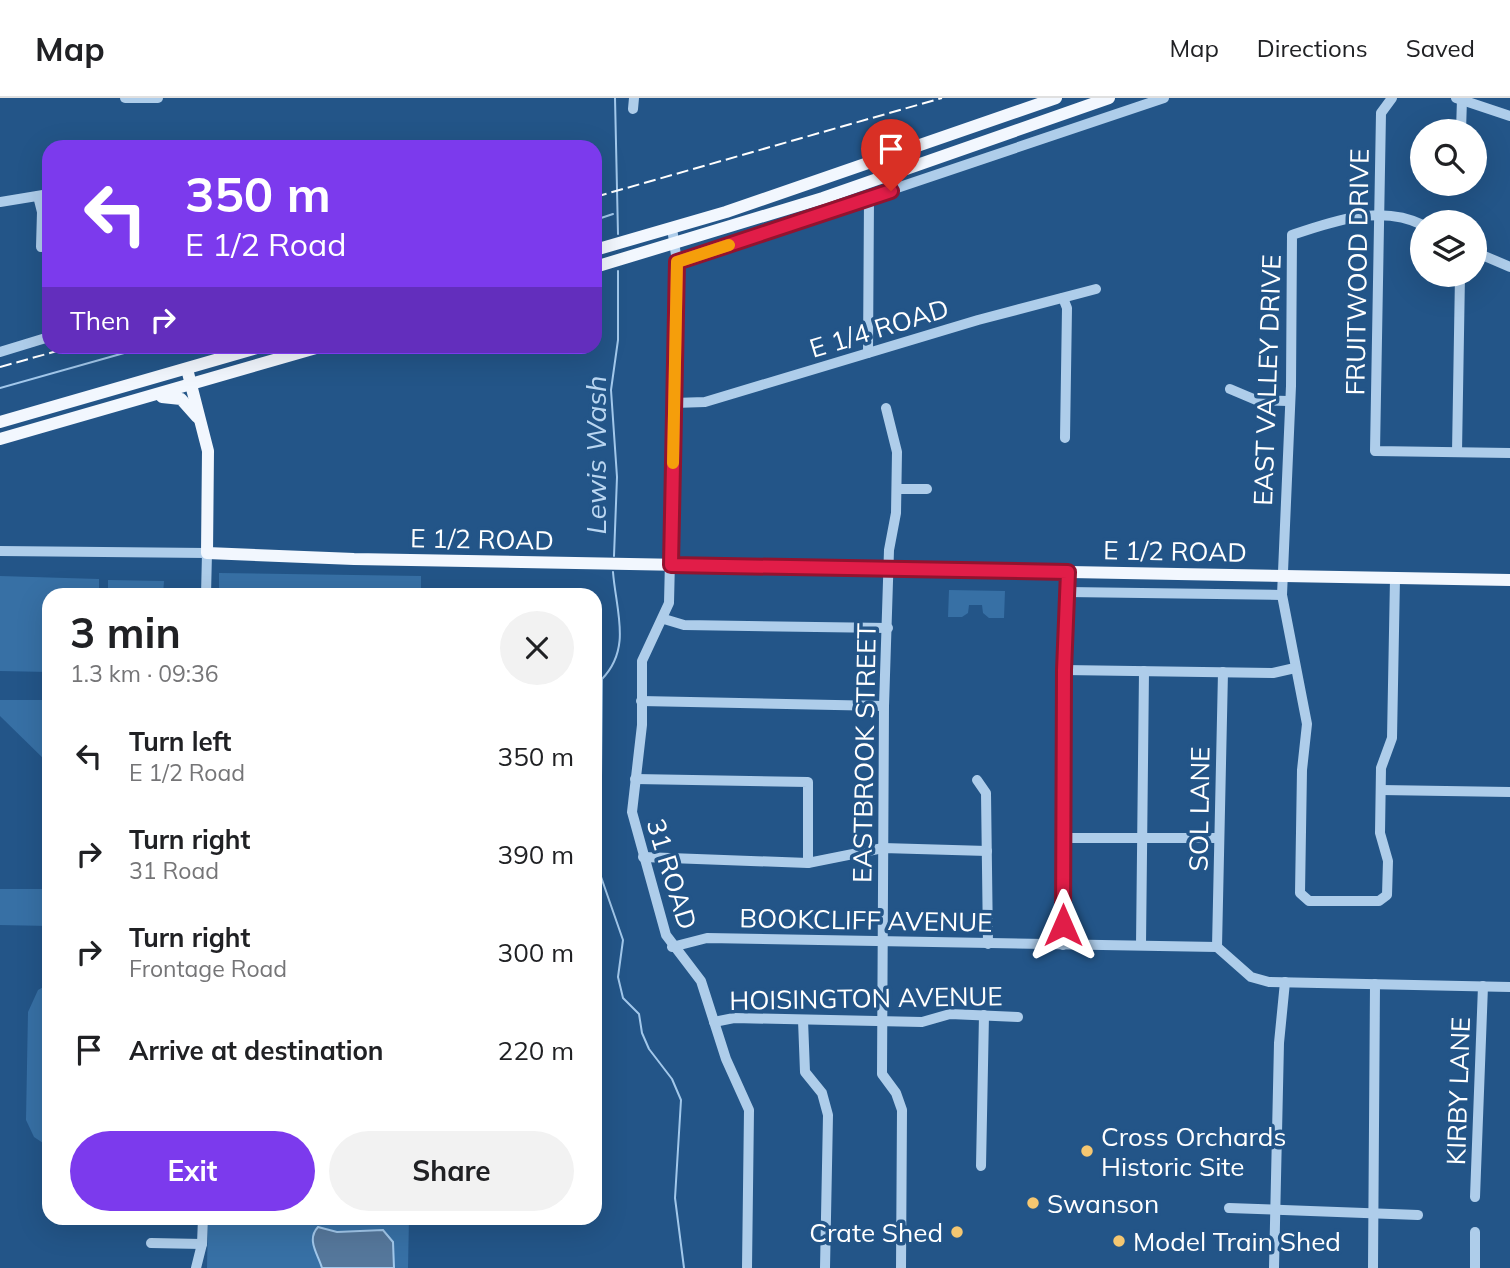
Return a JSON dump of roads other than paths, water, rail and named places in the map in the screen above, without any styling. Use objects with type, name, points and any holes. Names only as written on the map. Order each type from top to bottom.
[{"type":"main road","points":[[602,248],[672,228],[1056,98]]},
{"type":"main road","points":[[602,265],[823,198],[1109,98]]},
{"type":"main road","points":[[0,422],[237,354]]},
{"type":"main road","points":[[0,439],[296,354]]},
{"type":"main road","points":[[207,553],[209,468],[205,399],[209,387],[260,365]]},
{"type":"main road","points":[[187,369],[206,433]]},
{"type":"main road","points":[[120,405],[158,397],[181,399],[194,410],[206,433]]},
{"type":"main road","name":"E 1/2 ROAD","points":[[207,553],[671,565],[1510,580]]},
{"type":"street","points":[[125,98],[158,98]]},
{"type":"street","points":[[677,262],[1164,98]]},
{"type":"street","name":"FRUITWOOD DRIVE","points":[[1392,98],[1381,113],[1375,451],[1457,452]]},
{"type":"street","points":[[1456,98],[1510,116]]},
{"type":"street","points":[[1461,119],[1462,99]]},
{"type":"street","points":[[0,202],[42,195]]},
{"type":"street","points":[[868,353],[869,199]]},
{"type":"street","points":[[41,247],[42,212]]},
{"type":"street","points":[[1379,216],[1410,221]]},
{"type":"street","name":"EAST VALLEY DRIVE","points":[[1379,216],[1348,218],[1292,235],[1291,386],[1288,401],[1282,595],[1307,724],[1301,792],[1300,893],[1309,901],[1379,901],[1387,895],[1388,861],[1380,833],[1381,790]]},
{"type":"street","name":"31 ROAD","points":[[672,228],[677,262],[669,603],[664,619],[642,661],[632,812],[643,857],[672,947],[701,981],[726,1059],[749,1110],[747,1268]]},
{"type":"street","points":[[1487,257],[1510,267]]},
{"type":"street","points":[[1460,287],[1457,452],[1510,453]]},
{"type":"street","name":"E 1/4 ROAD","points":[[674,403],[705,402],[1096,289]]},
{"type":"street","points":[[1063,298],[1067,308],[1065,438]]},
{"type":"street","points":[[0,352],[42,339]]},
{"type":"street","points":[[1230,389],[1256,400],[1288,401]]},
{"type":"street","name":"EASTBROOK STREET","points":[[886,408],[897,452],[897,489],[889,569],[884,706],[882,1074],[896,1093],[902,1110],[901,1268]]},
{"type":"street","points":[[897,489],[927,489]]},
{"type":"street","name":"E 1/2 ROAD","points":[[0,551],[207,553]]},
{"type":"street","points":[[206,588],[207,553]]},
{"type":"street","points":[[1063,944],[1064,670],[1068,572]]},
{"type":"street","points":[[1395,578],[1392,738],[1381,768],[1381,790],[1510,792]]},
{"type":"street","points":[[1067,592],[1282,595]]},
{"type":"street","points":[[664,619],[684,625],[888,628]]},
{"type":"street","points":[[1064,670],[1273,673],[1295,668]]},
{"type":"street","points":[[1141,945],[1144,671]]},
{"type":"street","name":"SOL LANE","points":[[1217,947],[1223,672]]},
{"type":"street","points":[[641,701],[884,706]]},
{"type":"street","points":[[635,779],[808,782],[808,863]]},
{"type":"street","points":[[977,780],[986,793],[988,944]]},
{"type":"street","points":[[1063,838],[1219,838]]},
{"type":"street","points":[[643,857],[808,863],[883,848],[987,851]]},
{"type":"street","name":"BOOKCLIFF AVENUE","points":[[672,947],[706,937],[1217,947]]},
{"type":"street","points":[[1217,947],[1251,977],[1285,982],[1510,986]]},
{"type":"street","points":[[1274,1268],[1279,1043],[1285,982]]},
{"type":"street","points":[[1373,1268],[1375,984]]},
{"type":"street","name":"KIRBY LANE","points":[[1475,1197],[1483,986]]},
{"type":"street","name":"HOISINGTON AVENUE","points":[[714,1022],[734,1018],[922,1022],[950,1014],[1018,1017]]},
{"type":"street","points":[[981,1166],[984,1015]]},
{"type":"street","points":[[803,1020],[805,1072],[822,1093],[828,1115],[825,1268]]},
{"type":"street","points":[[1229,1209],[1418,1215]]},
{"type":"street","points":[[196,1268],[202,1244],[203,1225]]},
{"type":"street","points":[[1475,1232],[1475,1268]]},
{"type":"street","points":[[150,1243],[202,1244]]},
{"type":"waterway","name":"Lewis Wash","points":[[615,98],[618,234]]},
{"type":"waterway","points":[[602,218],[613,214]]},
{"type":"waterway","name":"Lewis Wash","points":[[614,556],[617,477],[611,390],[618,340],[618,271]]},
{"type":"waterway","points":[[0,388],[121,354]]},
{"type":"waterway","name":"Lewis Wash","points":[[602,679],[617,655],[619,642],[619,615],[613,572]]},
{"type":"waterway","name":"Lewis Wash","points":[[602,880],[623,940],[618,977],[623,998],[639,1014],[642,1033],[649,1049],[672,1079],[681,1100],[675,1198],[684,1268]]},
{"type":"railway","points":[[602,195],[942,98]]},
{"type":"railway","points":[[0,367],[46,354]]},
{"type":"place","name":"Cross Orchards Historic Site","points":[[1087,1151]]},
{"type":"place","name":"Swanson","points":[[1033,1203]]},
{"type":"place","name":"Crate Shed","points":[[957,1232]]},
{"type":"place","name":"Model Train Shed","points":[[1119,1241]]}]
